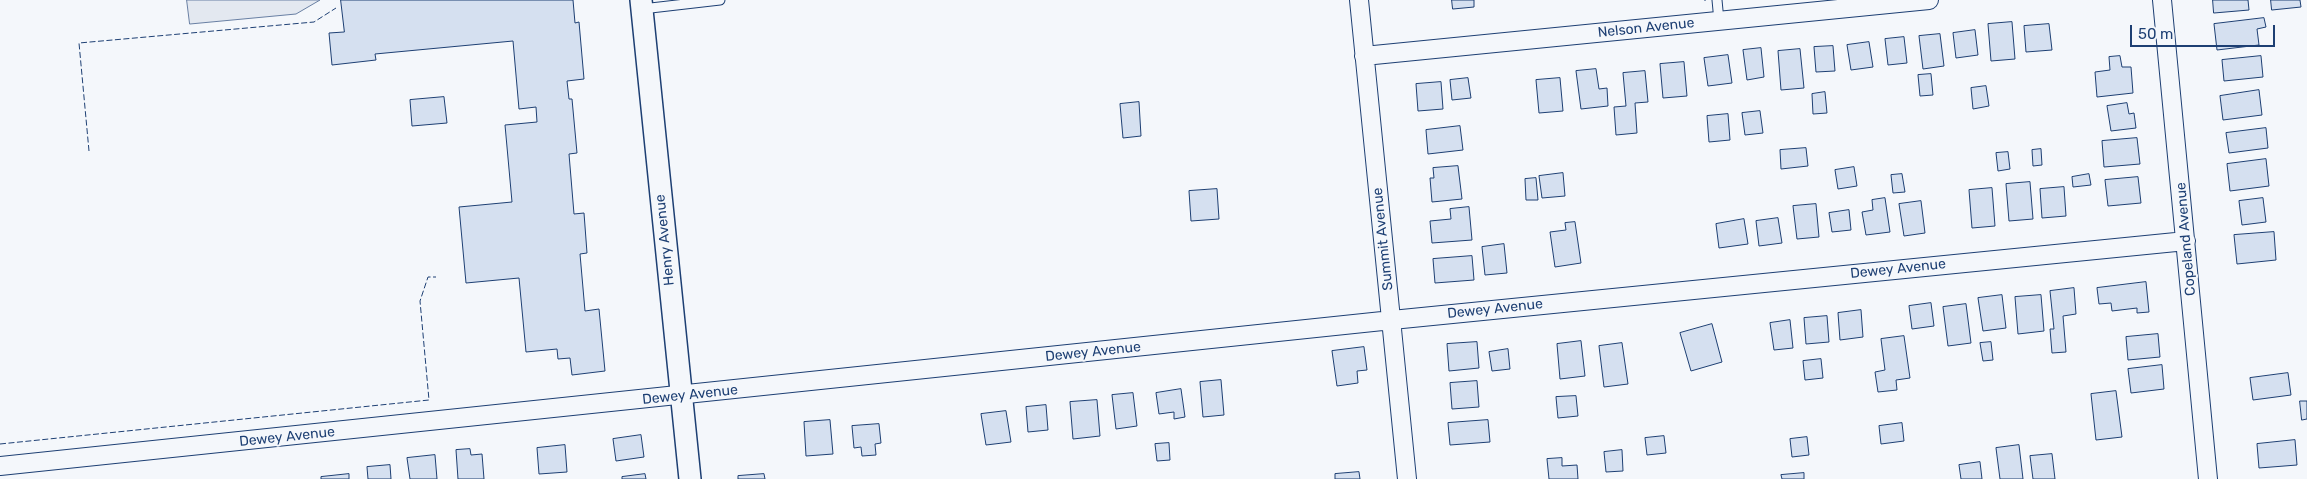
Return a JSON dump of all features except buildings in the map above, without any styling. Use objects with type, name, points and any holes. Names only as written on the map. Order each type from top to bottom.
[{"type":"street","name":"Summit Avenue","points":[[1359,0],[1407,479]]},
{"type":"street","name":"Nelson Avenue","points":[[1364,56],[1928,0]]},
{"type":"street","name":"Copeland Avenue","points":[[2162,0],[2208,479]]},
{"type":"street","name":"Henry Avenue","points":[[641,5],[690,479]]},
{"type":"street","name":"Dewey Avenue","points":[[0,466],[1392,320],[2186,241]]},
{"type":"lane","points":[[641,5],[720,0]]},
{"type":"lane","points":[[1717,0],[1719,21]]},
{"type":"shaded area","points":[[187,0],[320,0],[296,14],[190,24]]},
{"type":"fence","points":[[89,151],[79,43],[314,22],[336,8]]},
{"type":"fence","points":[[0,444],[429,400],[420,301],[428,277],[436,277]]}]
